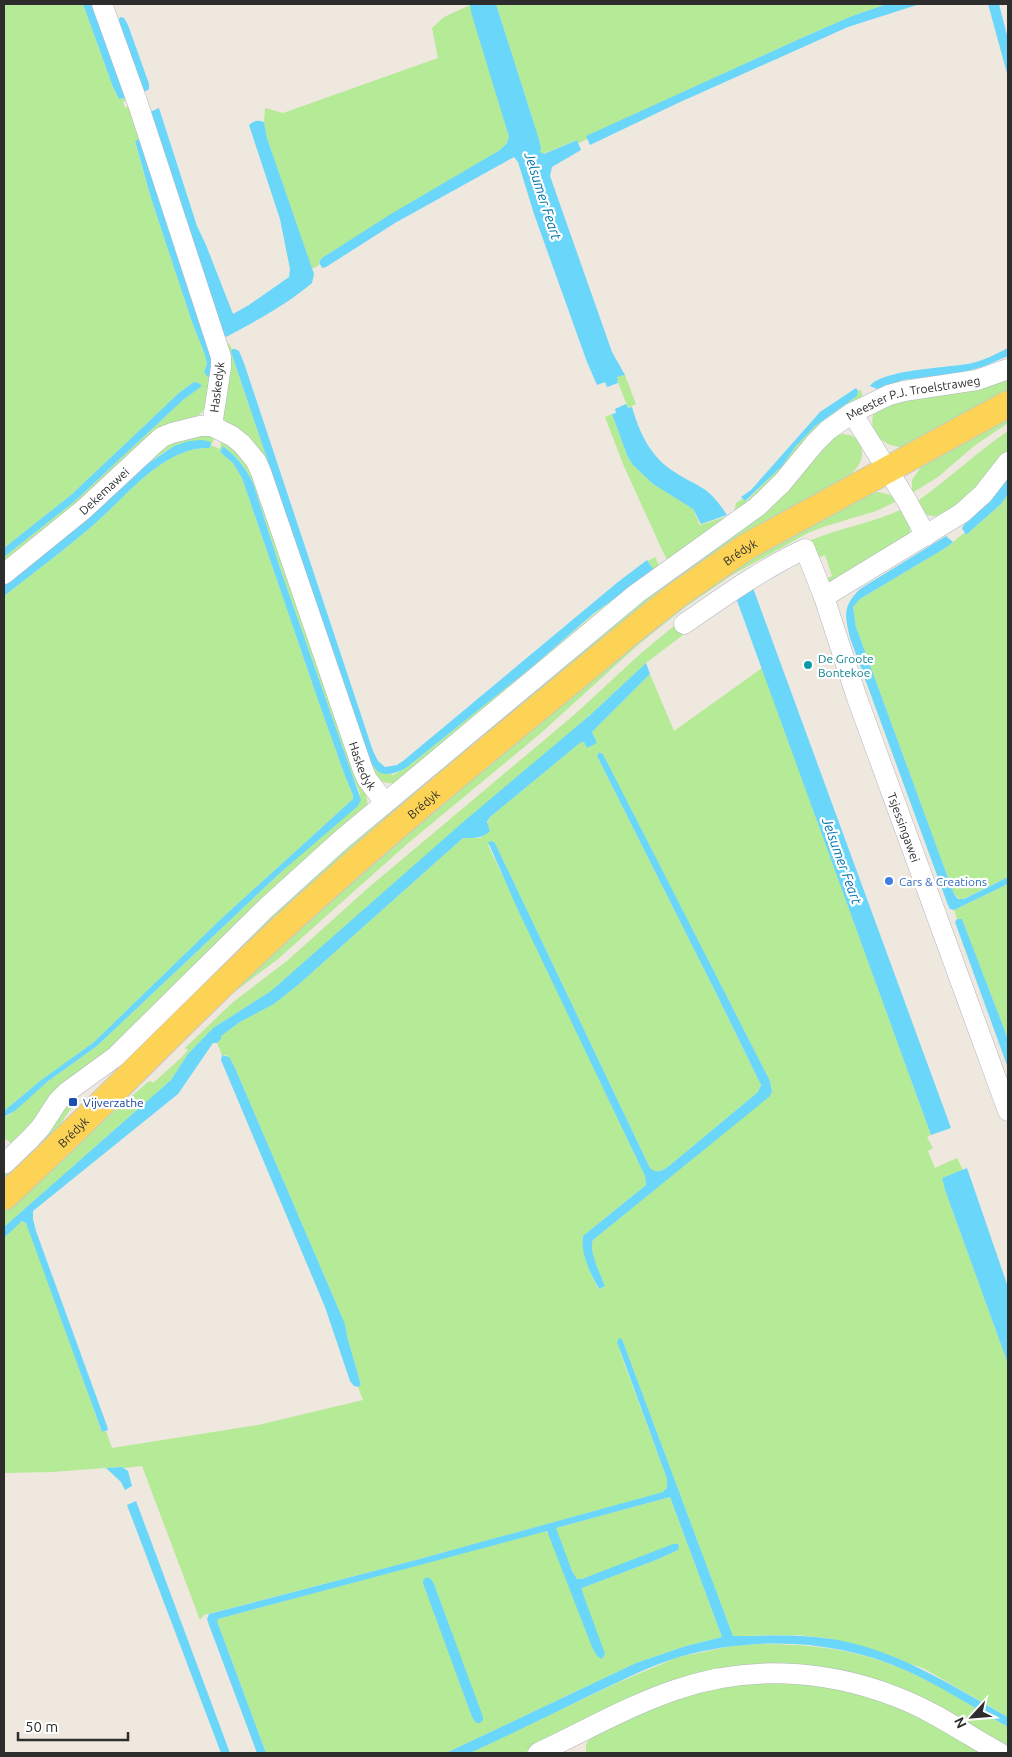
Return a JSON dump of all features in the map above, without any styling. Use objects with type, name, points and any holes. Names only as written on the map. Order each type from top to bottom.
[{"type":"main road","points":[[888,469],[1008,404]]},
{"type":"main road","name":"Brédyk","points":[[4,1197],[106,1101],[280,930],[342,874],[639,625],[677,595],[746,547],[888,469]]},
{"type":"street","name":"Haskedyk","points":[[102,4],[138,104],[221,357],[222,367],[212,426],[232,436],[242,444],[256,462],[363,770],[367,779],[385,803]]},
{"type":"street","name":"Meester P.J. Troelstraweg","points":[[926,536],[888,469],[852,413],[870,403],[896,393],[976,380],[1008,369]]},
{"type":"street","name":"Brédyk","points":[[7,1154],[41,1127],[58,1101],[67,1092],[115,1057],[273,902],[385,803],[636,594],[757,507],[782,483],[828,430],[852,413]]},
{"type":"street","name":"Dekemawei","points":[[4,574],[83,510],[162,437],[184,429],[212,426]]},
{"type":"street","points":[[824,597],[926,536],[974,503],[1008,462]]},
{"type":"street","name":"Tsjessingawei","points":[[684,624],[726,594],[779,562],[805,549],[824,597],[863,716],[1008,1111]]},
{"type":"street","points":[[538,1753],[648,1700],[676,1690],[732,1675],[785,1672],[845,1680],[896,1696],[931,1713],[1000,1753]]},
{"type":"green space","points":[[4,4],[83,4],[113,87],[119,99],[124,98],[125,95],[93,4],[98,4],[130,91],[130,97],[123,102],[125,108],[129,106],[133,123],[153,161],[211,338],[217,364],[217,380],[208,404],[197,417],[153,440],[117,474],[4,569],[4,557],[75,501],[183,400],[202,386],[194,382],[180,392],[71,495],[4,548]],"holes":[[[139,140],[213,354],[214,365],[209,377],[204,372],[207,364],[205,355],[192,322],[151,198],[135,142]]]},
{"type":"green space","points":[[496,4],[887,4],[852,16],[797,40],[587,136],[587,139],[579,143],[576,140],[543,154],[539,152],[541,148],[539,139]]},
{"type":"green space","points":[[470,5],[509,137],[507,143],[500,150],[322,258],[319,265],[312,269],[267,138],[264,122],[265,108],[283,113],[438,58],[432,28],[444,17]]},
{"type":"green space","points":[[229,343],[370,761],[393,775],[406,768],[594,615],[651,565],[648,561],[655,557],[659,566],[398,783],[387,783],[378,780],[372,776],[261,462],[225,421],[222,414],[222,346]]},
{"type":"green space","points":[[625,375],[636,404],[628,408],[616,377]]},
{"type":"green space","points":[[1008,375],[1008,394],[903,447],[888,444],[877,435],[874,429],[873,415],[877,408]]},
{"type":"green space","points":[[861,390],[862,402],[840,415],[812,439],[760,498],[671,560],[667,559],[663,552],[623,464],[605,417],[612,414],[632,464],[653,484],[693,509],[700,525],[734,514],[736,503],[742,499],[746,501],[782,466],[796,446],[815,426],[857,396],[858,391]]},
{"type":"green space","points":[[1008,415],[1008,423],[974,446],[938,477],[912,493],[912,480],[921,467]]},
{"type":"green space","points":[[1008,431],[1008,453],[977,493],[939,517],[927,515],[916,502]]},
{"type":"green space","points":[[213,433],[214,439],[211,445],[174,446],[166,451],[140,469],[72,532],[4,584],[4,579],[162,443]]},
{"type":"green space","points":[[843,434],[854,437],[861,446],[862,456],[852,474],[832,487],[802,501],[167,1028],[160,1020],[298,885],[837,435]]},
{"type":"green space","points":[[222,436],[243,450],[365,786],[368,807],[12,1144],[4,1138],[4,1117],[8,1116],[47,1082],[97,1046],[280,873],[360,794],[280,568],[253,483],[240,463],[223,446],[220,452],[233,463],[242,478],[353,799],[222,918],[94,1042],[40,1081],[4,1111],[4,596],[80,536],[145,476],[176,455],[193,449],[210,448],[211,445],[220,449]]},
{"type":"green space","points":[[879,492],[890,495],[897,501],[876,511],[808,533],[732,575],[684,608],[638,645],[541,733],[406,845],[278,959],[229,996],[316,907],[712,580],[873,493]]},
{"type":"green space","points":[[1008,494],[1008,877],[961,900],[954,894],[856,627],[853,607],[860,599],[947,547],[964,533],[966,535],[1001,504]]},
{"type":"green space","points":[[903,509],[910,526],[910,534],[830,582],[826,581],[825,579],[832,576],[825,555],[815,559],[809,541]]},
{"type":"green space","points":[[675,625],[683,635],[646,663],[589,716],[271,991],[213,1028],[188,1054],[171,1080],[4,1227],[4,1207],[89,1128],[112,1113],[148,1082],[151,1081],[153,1083],[181,1058],[188,1050],[185,1048],[232,1003],[288,960],[368,888],[574,715],[639,655]]},
{"type":"green space","points":[[762,668],[931,1135],[927,1137],[933,1148],[928,1151],[935,1168],[957,1158],[963,1170],[942,1178],[1008,1364],[1008,1717],[923,1668],[827,1638],[797,1635],[733,1636],[622,1339],[619,1338],[620,1352],[667,1479],[667,1488],[664,1492],[416,1560],[204,1615],[200,1620],[142,1466],[4,1473],[4,1238],[22,1221],[26,1223],[30,1232],[101,1430],[103,1432],[106,1431],[112,1448],[258,1425],[363,1400],[358,1387],[361,1385],[345,1324],[235,1068],[226,1055],[222,1055],[217,1043],[221,1036],[240,1022],[274,1004],[298,985],[463,838],[481,838],[490,817],[581,742],[584,742],[587,748],[597,743],[592,732],[650,674],[674,731]],"holes":[[[602,753],[770,1081],[772,1091],[769,1096],[593,1240],[592,1250],[605,1286],[598,1289],[589,1270],[583,1249],[583,1236],[646,1185],[645,1176],[488,845],[495,843],[650,1168],[660,1171],[669,1166],[758,1092],[761,1085],[597,754]]]},
{"type":"green space","points":[[1008,884],[1008,1039],[962,919],[957,919],[954,910]]},
{"type":"green space","points":[[70,1097],[75,1103],[40,1153],[4,1186],[4,1171]]},
{"type":"green space","points":[[670,1497],[722,1637],[686,1646],[636,1663],[446,1753],[266,1753],[217,1621],[218,1619],[545,1531],[548,1533],[582,1591],[582,1588],[678,1550],[577,1579],[555,1530],[556,1528]],"holes":[[[431,1579],[483,1720],[472,1717],[423,1580]]]},
{"type":"green space","points":[[737,1645],[800,1645],[853,1653],[905,1670],[1008,1727],[1008,1749],[839,1671],[644,1695],[523,1753],[470,1753],[617,1683],[678,1657]]},
{"type":"green space","points":[[763,1680],[835,1686],[914,1713],[985,1753],[586,1753],[586,1744],[592,1736],[649,1709],[702,1689]]},
{"type":"water","points":[[83,4],[93,4],[125,95],[124,98],[119,99],[113,87]]},
{"type":"water","name":"Jelsumer Feart","points":[[496,4],[539,139],[540,152],[544,154],[577,140],[581,150],[552,167],[550,176],[612,352],[625,375],[617,377],[618,383],[607,387],[605,382],[597,385],[534,214],[518,162],[514,157],[395,223],[326,267],[322,268],[319,262],[322,258],[391,214],[500,150],[507,143],[509,137],[471,12],[470,5]]},
{"type":"water","points":[[887,4],[920,4],[848,27],[678,103],[590,145],[586,136],[797,40],[852,16]]},
{"type":"water","points":[[988,4],[999,4],[1008,39],[1008,77]]},
{"type":"water","points":[[120,17],[124,18],[128,25],[149,84],[149,89],[146,91],[144,91],[118,22]]},
{"type":"water","points":[[159,108],[197,226],[233,314],[289,277],[290,269],[280,219],[249,125],[255,121],[264,122],[267,138],[314,274],[312,283],[281,306],[226,337],[220,329],[150,112]]},
{"type":"water","points":[[140,139],[213,354],[211,376],[208,377],[204,372],[207,364],[205,355],[192,322],[151,198],[135,141]]},
{"type":"water","points":[[1008,348],[1008,356],[982,367],[960,373],[903,380],[877,389],[870,386],[877,380],[888,376],[977,362]]},
{"type":"water","points":[[232,349],[239,351],[244,363],[373,751],[378,761],[385,767],[397,765],[403,761],[647,560],[653,569],[652,571],[593,614],[533,666],[406,768],[390,774],[379,772],[372,763],[365,748],[231,352]]},
{"type":"water","points":[[194,382],[202,386],[183,400],[75,501],[4,557],[4,548],[71,495],[180,392]]},
{"type":"water","points":[[856,388],[858,391],[857,396],[815,426],[796,446],[782,466],[745,501],[741,497],[751,490],[820,412]]},
{"type":"water","points":[[626,404],[628,408],[632,407],[638,425],[656,456],[674,472],[707,491],[727,515],[701,524],[693,509],[653,484],[632,464],[612,414],[616,413],[615,409]]},
{"type":"water","points":[[202,440],[211,442],[210,448],[193,449],[176,455],[145,476],[80,536],[4,596],[4,584],[72,532],[140,469],[174,446],[189,441]]},
{"type":"water","points":[[223,446],[240,463],[253,483],[280,568],[361,800],[358,806],[280,873],[97,1046],[47,1082],[16,1110],[4,1117],[4,1111],[40,1081],[94,1042],[222,918],[353,799],[242,478],[233,463],[220,452]]},
{"type":"water","points":[[1008,478],[1008,494],[1001,504],[966,535],[962,528],[991,500]]},
{"type":"water","points":[[946,536],[953,542],[947,547],[860,599],[853,607],[856,627],[954,894],[958,899],[964,899],[1008,877],[1008,884],[954,910],[950,909],[948,905],[850,638],[846,617],[850,601],[860,589]]},
{"type":"water","name":"Jelsumer Feart","points":[[753,588],[951,1128],[931,1135],[735,595]]},
{"type":"water","points":[[646,663],[650,674],[592,732],[597,743],[587,748],[584,742],[581,742],[490,817],[487,822],[490,831],[487,834],[477,838],[463,838],[298,985],[274,1004],[240,1022],[221,1036],[217,1043],[213,1043],[178,1094],[33,1211],[36,1231],[107,1426],[108,1430],[102,1432],[26,1223],[22,1221],[4,1238],[4,1227],[171,1080],[188,1054],[213,1028],[271,991],[462,823],[589,716]]},
{"type":"water","points":[[598,753],[602,753],[606,760],[770,1081],[772,1091],[770,1096],[593,1240],[592,1250],[605,1286],[599,1289],[585,1257],[582,1243],[583,1236],[646,1185],[645,1176],[517,908],[488,842],[492,841],[495,843],[650,1168],[660,1171],[669,1166],[758,1092],[761,1085],[597,756]]},
{"type":"water","points":[[957,919],[962,919],[1008,1039],[1008,1068],[955,922]]},
{"type":"water","points":[[222,1055],[229,1057],[235,1068],[345,1324],[361,1385],[358,1387],[354,1386],[350,1381],[325,1307],[221,1060]]},
{"type":"water","points":[[967,1168],[1008,1287],[1008,1364],[942,1178]]},
{"type":"water","points":[[619,1338],[622,1339],[733,1636],[779,1635],[824,1638],[849,1642],[873,1649],[920,1668],[1008,1717],[1008,1727],[932,1683],[878,1660],[851,1652],[822,1647],[794,1644],[765,1644],[707,1650],[679,1657],[646,1669],[470,1753],[446,1753],[636,1663],[686,1646],[722,1637],[670,1497],[556,1528],[572,1571],[577,1579],[582,1579],[673,1544],[678,1544],[679,1546],[678,1550],[656,1560],[582,1588],[605,1654],[602,1659],[597,1656],[592,1647],[547,1531],[218,1619],[217,1621],[266,1753],[257,1753],[209,1625],[207,1619],[209,1614],[416,1560],[663,1492],[667,1488],[667,1479],[617,1342]]},
{"type":"water","points":[[122,1467],[128,1471],[132,1486],[125,1490],[121,1482],[106,1468]]},
{"type":"water","points":[[136,1501],[230,1753],[221,1753],[127,1505]]},
{"type":"water","points":[[427,1577],[434,1584],[483,1717],[480,1723],[476,1723],[472,1717],[423,1583],[423,1580]]},
{"type":"place","name":"De Groote Bontekoe","points":[[808,665]]},
{"type":"place","name":"Cars & Creations","points":[[889,881]]},
{"type":"place","name":"Vijverzathe","points":[[73,1102]]}]
